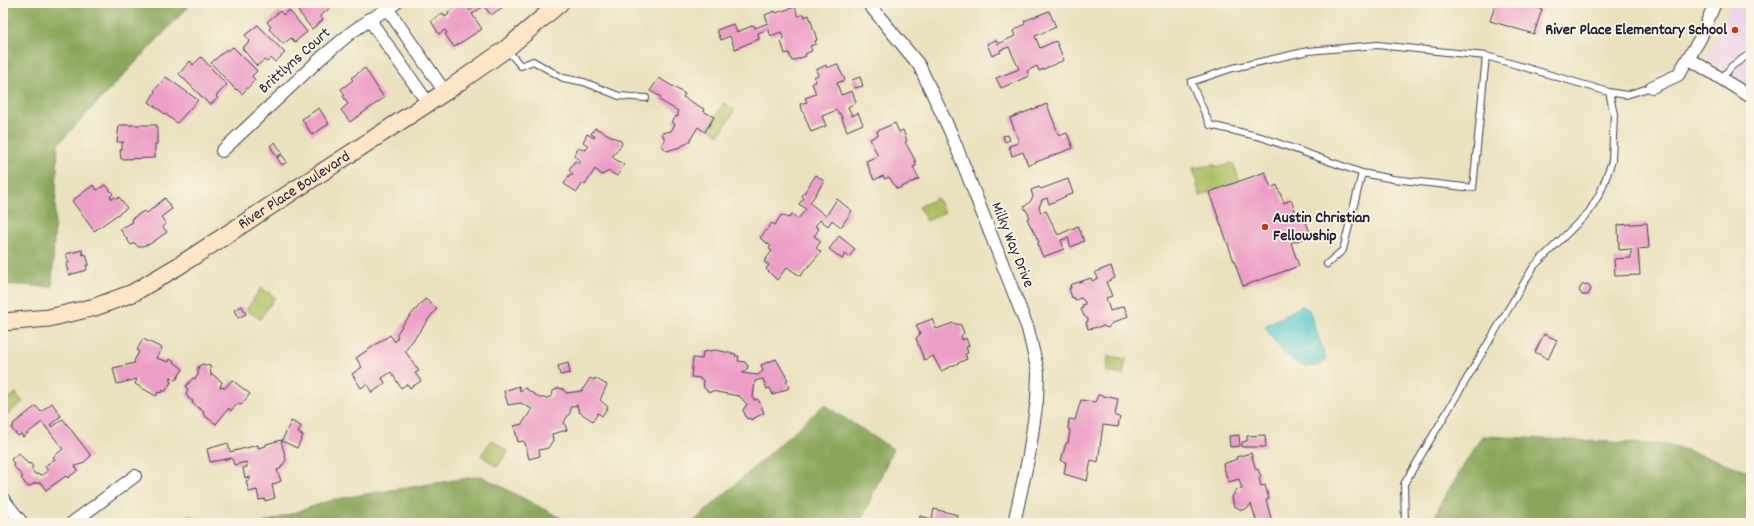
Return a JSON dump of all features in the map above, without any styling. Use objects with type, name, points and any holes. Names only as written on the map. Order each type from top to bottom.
[{"type":"street","name":"River Place Boulevard","points":[[3,322],[49,318],[95,307],[133,293],[180,265],[445,92],[506,49],[560,3]]},
{"type":"street","name":"Milky Way Drive","points":[[868,3],[919,64],[956,148],[1028,329],[1036,357],[1038,372],[1037,400],[1029,455],[1014,523]]},
{"type":"street","points":[[1652,87],[1678,75],[1700,40],[1715,3]]},
{"type":"street","points":[[391,6],[445,92]]},
{"type":"street","name":"Brittlyns Court","points":[[222,151],[321,58],[369,19],[391,6]]},
{"type":"street","points":[[369,19],[428,103]]},
{"type":"street","points":[[1688,58],[1751,97]]},
{"type":"street","points":[[72,523],[135,476]]},
{"type":"street","points":[[3,499],[22,523]]},
{"type":"lane","points":[[1486,56],[1473,188],[1393,179],[1362,173],[1260,138],[1210,125],[1191,82],[1233,68],[1308,51],[1348,46],[1377,45],[1486,56],[1610,92],[1626,95],[1652,87]]},
{"type":"lane","points":[[506,49],[521,66],[534,61],[563,78],[584,82],[619,96],[646,98]]},
{"type":"lane","points":[[1721,79],[1732,66],[1751,53]]},
{"type":"lane","points":[[1405,523],[1404,484],[1534,266],[1589,212],[1601,191],[1612,160],[1614,114],[1610,92]]},
{"type":"lane","points":[[1327,264],[1343,250],[1362,173]]},
{"type":"shaded area","name":"River Place Elementary School","points":[[1731,3],[1751,3],[1751,87],[1707,58]]},
{"type":"green space","points":[[3,3],[192,3],[58,144],[52,287],[3,284]]},
{"type":"green space","points":[[724,103],[735,110],[719,135],[708,128]]},
{"type":"green space","points":[[1233,163],[1240,182],[1200,196],[1193,168],[1213,165],[1220,167]]},
{"type":"green space","points":[[937,198],[945,212],[927,221],[919,207]]},
{"type":"green space","points":[[261,288],[275,297],[260,319],[246,310]]},
{"type":"green space","points":[[1108,356],[1126,359],[1123,375],[1106,372]]},
{"type":"green space","points":[[16,393],[23,402],[3,418],[3,403]]},
{"type":"green space","points":[[824,405],[893,449],[860,523],[692,523]]},
{"type":"green space","points":[[1482,436],[1671,445],[1751,472],[1751,523],[1433,523],[1440,504]]},
{"type":"green space","points":[[492,440],[508,452],[497,467],[481,455]]},
{"type":"green space","points":[[481,476],[570,523],[263,523],[335,499]]},
{"type":"green space","points":[[188,515],[213,523],[186,523]]},
{"type":"water","points":[[1302,306],[1309,310],[1326,360],[1317,366],[1299,364],[1290,358],[1275,342],[1265,326]]},
{"type":"building","points":[[292,3],[326,3],[330,8],[320,16],[323,20],[312,29]]},
{"type":"building","points":[[464,3],[470,11],[480,3],[505,3],[506,5],[491,15],[484,6],[472,14],[482,29],[454,47],[445,34],[447,33],[445,30],[439,34],[431,21],[443,13],[445,17],[449,14],[448,12]]},
{"type":"building","points":[[1496,3],[1508,5],[1511,3],[1519,7],[1521,3],[1542,9],[1534,34],[1490,21]]},
{"type":"building","points":[[795,7],[798,16],[804,14],[805,17],[809,15],[817,40],[815,41],[816,44],[810,46],[812,51],[805,54],[806,56],[792,61],[789,53],[785,54],[781,41],[784,40],[781,32],[771,36],[768,29],[758,33],[759,39],[735,49],[730,36],[721,40],[717,30],[733,24],[737,32],[754,25],[755,28],[768,23],[765,15],[775,11],[776,13]]},
{"type":"building","points":[[289,10],[307,32],[295,42],[291,38],[283,44],[269,29],[271,27],[267,22],[280,11],[283,15]]},
{"type":"building","points":[[1049,11],[1056,27],[1035,36],[1040,48],[1056,41],[1064,60],[1039,71],[1037,66],[1027,71],[1029,76],[1001,88],[996,78],[1019,69],[1009,47],[1000,50],[1001,52],[992,56],[987,44],[996,40],[998,44],[1015,36],[1013,31],[1025,24],[1024,21]]},
{"type":"building","points":[[258,25],[285,53],[275,62],[271,58],[267,62],[264,60],[257,66],[242,48],[250,41],[245,35]]},
{"type":"building","points":[[233,47],[257,71],[252,76],[255,80],[242,94],[237,89],[236,90],[211,63],[227,49],[228,51]]},
{"type":"building","points":[[201,57],[227,85],[216,96],[218,98],[210,105],[179,74],[190,61],[193,65]]},
{"type":"building","points":[[837,64],[845,80],[837,83],[841,95],[852,91],[856,102],[848,107],[852,116],[858,113],[863,124],[847,131],[840,113],[838,114],[837,110],[822,116],[826,126],[811,132],[800,104],[807,102],[805,98],[816,94],[812,83],[816,82],[814,77],[818,75],[816,70],[826,65],[827,68]]},
{"type":"building","points":[[365,68],[384,98],[350,122],[341,110],[348,104],[341,89],[353,80],[351,78]]},
{"type":"building","points":[[166,77],[198,100],[177,123],[149,102],[155,92],[154,91]]},
{"type":"building","points":[[860,77],[863,86],[855,88],[852,80]]},
{"type":"building","points":[[659,78],[685,94],[683,97],[704,109],[703,111],[714,117],[705,132],[698,127],[689,142],[680,147],[667,151],[661,145],[665,140],[662,133],[671,131],[675,124],[672,122],[676,116],[678,117],[678,111],[659,100],[661,97],[650,91]]},
{"type":"building","points":[[1047,104],[1059,136],[1067,133],[1073,148],[1028,165],[1023,152],[1012,156],[1009,146],[1018,143],[1018,139],[1010,118]]},
{"type":"building","points":[[319,108],[329,124],[312,135],[302,119]]},
{"type":"building","points":[[895,123],[899,132],[903,130],[907,141],[905,142],[915,160],[916,166],[913,167],[919,179],[897,189],[889,177],[885,179],[883,176],[874,180],[866,161],[878,156],[870,139],[878,135],[877,131]]},
{"type":"building","points":[[119,125],[157,125],[155,158],[121,159],[120,150],[122,149],[122,143],[124,142],[117,142]]},
{"type":"building","points":[[595,128],[621,141],[622,144],[612,157],[624,165],[617,176],[609,171],[602,175],[595,169],[585,185],[583,183],[577,192],[564,184],[570,174],[572,176],[573,174],[569,170],[575,161],[579,164],[581,161],[574,156],[578,148],[586,150],[589,146],[583,142],[587,134],[594,138],[595,136],[591,134]]},
{"type":"building","points":[[1008,135],[1010,140],[1005,142],[1003,136]]},
{"type":"building","points":[[275,142],[282,153],[277,157],[270,146]]},
{"type":"building","points":[[282,155],[287,162],[282,165],[277,158]]},
{"type":"building","name":"Austin Christian Fellowship","points":[[1265,172],[1271,188],[1277,185],[1284,203],[1291,200],[1298,218],[1304,216],[1311,236],[1291,243],[1299,266],[1243,286],[1209,192]]},
{"type":"building","points":[[816,175],[824,181],[810,203],[826,216],[837,199],[852,211],[841,227],[832,220],[828,226],[820,220],[815,226],[819,229],[814,236],[821,241],[816,248],[821,252],[800,276],[787,267],[777,280],[766,269],[769,265],[764,262],[772,251],[769,249],[771,246],[760,238],[772,223],[775,225],[781,215],[789,218],[792,214],[798,219],[806,209],[799,204],[804,198],[802,196]]},
{"type":"building","points":[[1068,179],[1073,193],[1049,204],[1047,198],[1042,200],[1039,207],[1041,213],[1046,211],[1058,235],[1078,226],[1084,241],[1071,247],[1068,238],[1061,240],[1064,249],[1043,257],[1038,246],[1039,242],[1027,219],[1030,217],[1024,207],[1033,197],[1031,190],[1039,187],[1041,189]]},
{"type":"building","points":[[93,185],[97,190],[105,185],[107,186],[113,194],[110,196],[112,199],[115,197],[117,199],[119,197],[127,208],[94,231],[72,201]]},
{"type":"building","points":[[165,198],[172,209],[161,217],[166,224],[163,227],[167,232],[150,244],[138,247],[135,243],[131,245],[120,229],[133,222],[131,219],[144,211],[147,213]]},
{"type":"building","points":[[1647,223],[1649,248],[1638,249],[1640,275],[1615,276],[1614,259],[1631,258],[1631,249],[1619,250],[1618,225]]},
{"type":"building","points":[[839,236],[855,249],[849,257],[845,254],[842,259],[829,249]]},
{"type":"building","points":[[82,250],[83,255],[86,254],[89,265],[86,265],[87,270],[69,275],[66,264],[69,263],[66,254]]},
{"type":"building","points":[[1111,266],[1115,278],[1106,282],[1112,296],[1106,298],[1110,311],[1124,306],[1128,316],[1111,324],[1108,328],[1103,326],[1088,329],[1086,322],[1088,319],[1084,316],[1081,309],[1083,308],[1082,305],[1085,304],[1085,302],[1081,298],[1075,300],[1074,297],[1072,298],[1069,288],[1071,288],[1070,285],[1091,278],[1092,281],[1098,278],[1095,272]]},
{"type":"building","points":[[1588,284],[1591,289],[1588,295],[1582,295],[1579,290],[1582,285]]},
{"type":"building","points":[[425,299],[437,308],[405,351],[419,371],[415,373],[421,381],[410,388],[407,384],[401,388],[391,372],[382,378],[385,383],[372,393],[367,384],[361,388],[352,374],[362,367],[356,358],[390,335],[395,342],[398,336],[396,335],[404,323]]},
{"type":"building","points":[[242,306],[246,314],[238,318],[234,310]]},
{"type":"building","points":[[932,319],[936,329],[953,323],[961,325],[964,333],[961,336],[962,340],[966,338],[969,346],[966,347],[968,353],[965,354],[967,359],[941,371],[933,356],[924,360],[916,338],[920,334],[916,325]]},
{"type":"building","points":[[1544,334],[1557,340],[1548,359],[1535,352]]},
{"type":"building","points":[[143,339],[162,348],[156,358],[169,362],[170,359],[183,369],[176,380],[171,377],[169,380],[171,382],[165,392],[163,390],[161,393],[158,392],[156,396],[135,384],[137,379],[117,384],[113,368],[135,363],[134,361],[139,352],[137,350]]},
{"type":"building","points":[[715,350],[736,354],[735,356],[739,356],[738,361],[745,362],[748,366],[742,373],[758,375],[763,371],[761,365],[776,359],[788,380],[786,381],[789,388],[773,395],[770,388],[767,389],[763,379],[755,381],[753,397],[754,400],[757,399],[759,401],[764,413],[751,420],[750,418],[747,419],[743,410],[747,404],[739,396],[711,391],[710,393],[704,388],[703,380],[700,380],[700,378],[691,377],[693,358],[702,359],[703,352]]},
{"type":"building","points":[[568,363],[570,373],[560,375],[558,366]]},
{"type":"building","points":[[202,364],[210,366],[211,376],[212,374],[222,382],[220,387],[225,388],[232,380],[250,394],[241,405],[238,403],[231,411],[229,408],[216,424],[205,416],[203,413],[204,412],[192,403],[193,401],[189,399],[186,394],[188,391],[186,386],[198,375],[198,367]]},
{"type":"building","points":[[590,378],[594,380],[595,378],[607,385],[600,400],[608,407],[602,416],[598,413],[593,421],[579,412],[577,405],[570,407],[571,411],[564,422],[567,430],[552,434],[553,440],[548,448],[539,450],[540,456],[529,459],[525,443],[523,441],[518,442],[514,426],[522,424],[532,409],[521,403],[508,405],[504,391],[519,386],[520,391],[525,388],[540,398],[547,398],[552,396],[553,391],[558,388],[563,389],[566,393],[582,391]]},
{"type":"building","points":[[1098,395],[1118,399],[1115,416],[1120,417],[1118,427],[1103,425],[1098,462],[1091,460],[1087,481],[1064,474],[1066,462],[1061,461],[1066,443],[1068,443],[1070,430],[1068,429],[1069,419],[1075,420],[1081,400],[1095,402]]},
{"type":"building","points":[[52,403],[61,416],[50,425],[53,427],[63,419],[91,456],[82,464],[75,466],[78,470],[68,478],[66,476],[46,490],[41,483],[35,483],[28,487],[21,478],[23,477],[13,465],[14,464],[11,459],[19,453],[28,464],[30,463],[33,467],[31,469],[35,474],[42,475],[48,471],[45,466],[55,459],[53,457],[63,449],[42,422],[23,437],[21,434],[18,436],[11,428],[14,426],[13,424],[36,406],[41,412]]},
{"type":"building","points":[[291,421],[301,426],[298,433],[303,435],[297,448],[282,441]]},
{"type":"building","points":[[1239,435],[1240,446],[1230,447],[1229,436]]},
{"type":"building","points":[[1265,435],[1266,447],[1242,447],[1242,442],[1247,441],[1247,436]]},
{"type":"building","points":[[281,440],[286,460],[280,469],[277,470],[281,481],[272,485],[275,498],[265,501],[265,499],[259,500],[257,490],[249,492],[246,481],[250,480],[250,477],[245,478],[243,468],[247,467],[246,462],[234,465],[232,458],[210,462],[207,449],[228,443],[230,452],[258,445],[258,448]]},
{"type":"building","points":[[1251,453],[1256,470],[1258,469],[1261,477],[1259,478],[1261,486],[1265,485],[1269,499],[1266,500],[1272,522],[1269,523],[1257,523],[1251,504],[1248,508],[1242,510],[1234,506],[1232,497],[1236,490],[1242,489],[1239,479],[1228,482],[1223,464],[1237,459],[1236,457]]},
{"type":"building","points":[[934,509],[958,515],[956,523],[919,523],[920,516],[932,519]]},
{"type":"place","name":"River Place Elementary School","points":[[1735,30]]},
{"type":"place","name":"Austin Christian Fellowship","points":[[1265,227]]}]
